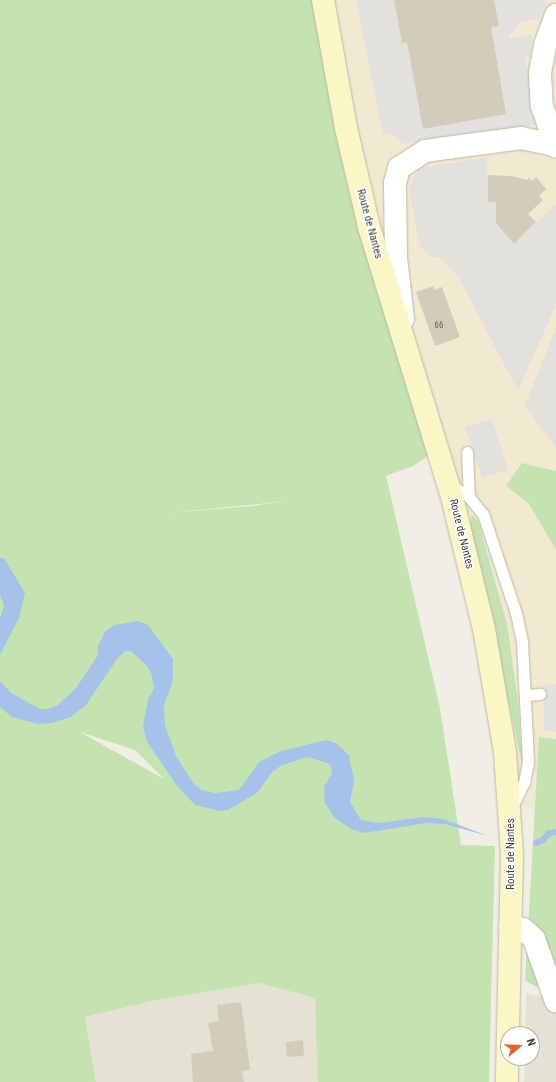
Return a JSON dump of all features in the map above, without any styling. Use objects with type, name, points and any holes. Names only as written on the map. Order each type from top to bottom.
[{"type":"main road","name":"Route de Nantes","points":[[323,0],[346,128],[369,227],[448,484],[484,629],[505,752],[511,819],[512,855],[507,1082]]},
{"type":"street","points":[[555,146],[542,106],[540,73],[544,45],[556,15]]},
{"type":"street","points":[[411,367],[396,258],[395,183],[399,168],[425,151],[439,149],[521,138],[555,146]]},
{"type":"street","points":[[510,926],[522,929],[534,939],[556,1001]]},
{"type":"lane","points":[[467,452],[469,497]]},
{"type":"lane","points":[[448,484],[469,497],[484,514],[507,578],[522,642],[528,762],[524,782],[511,819]]},
{"type":"lane","points":[[525,695],[540,694]]},
{"type":"shaded area","points":[[313,0],[556,0],[556,471],[522,463],[506,486],[529,504],[556,550],[556,739],[539,737],[537,811],[503,800],[471,604]]},
{"type":"shaded area","points":[[356,0],[548,0],[539,19],[520,22],[508,37],[510,39],[532,35],[530,55],[525,56],[537,124],[403,144],[393,134],[383,135]]},
{"type":"shaded area","points":[[487,157],[488,202],[496,202],[496,223],[514,244],[556,204],[556,304],[518,391],[459,278],[440,257],[431,257],[420,247],[409,189],[417,171],[427,167]]},
{"type":"shaded area","points":[[556,328],[556,449],[525,405]]},
{"type":"shaded area","points":[[492,419],[508,470],[482,478],[465,427]]},
{"type":"shaded area","points":[[556,684],[556,732],[544,730],[543,685]]},
{"type":"shaded area","points":[[259,983],[315,998],[320,1082],[96,1082],[85,1017],[152,1001]]},
{"type":"shaded area","points":[[526,993],[556,1000],[556,1082],[524,1082],[525,1066],[540,1066],[540,1026],[525,1026]]},
{"type":"green space","points":[[0,0],[313,0],[430,455],[413,466],[386,476],[440,708],[461,845],[495,846],[489,1082],[318,1082],[315,998],[259,983],[152,1001],[85,1017],[96,1082],[0,1082]],"holes":[[[290,500],[253,506],[166,513],[259,504]],[[80,732],[135,750],[164,779]]]},
{"type":"green space","points":[[522,463],[556,471],[556,550],[529,504],[506,486]]},
{"type":"green space","points":[[472,515],[478,521],[507,624],[518,702],[522,764],[469,524]]},
{"type":"green space","points":[[539,737],[556,739],[556,996],[525,981]]},
{"type":"water","points":[[0,558],[4,558],[25,593],[19,618],[0,655],[0,619],[4,605],[0,595]]},
{"type":"water","points":[[138,621],[148,625],[173,659],[173,680],[164,705],[165,725],[176,756],[194,784],[202,790],[215,793],[239,790],[259,762],[281,751],[327,740],[337,744],[349,755],[354,781],[350,802],[361,820],[379,823],[423,817],[443,819],[488,836],[445,824],[426,823],[364,833],[351,829],[334,817],[325,803],[324,787],[332,773],[331,767],[328,763],[307,757],[282,765],[272,772],[258,792],[228,810],[221,811],[195,805],[178,787],[147,742],[143,726],[148,699],[154,689],[152,676],[148,667],[131,651],[125,651],[117,659],[86,705],[71,717],[52,723],[38,724],[12,717],[0,707],[0,681],[11,693],[40,709],[48,709],[58,705],[76,688],[98,655],[98,646],[105,632],[114,625]]},
{"type":"building","points":[[394,0],[494,0],[499,26],[491,27],[506,114],[423,129],[407,42],[402,43]]},
{"type":"building","points":[[488,175],[512,176],[527,180],[529,178],[532,181],[536,177],[546,189],[539,196],[543,200],[528,214],[536,222],[514,244],[496,223],[496,202],[488,202]]},
{"type":"building","points":[[433,286],[434,290],[442,287],[460,337],[435,346],[416,292]]},
{"type":"building","points":[[241,1002],[250,1070],[242,1071],[244,1082],[193,1082],[191,1054],[213,1051],[208,1023],[219,1021],[217,1005]]},
{"type":"building","points":[[303,1040],[304,1056],[287,1057],[286,1042]]},
{"type":"waterway","points":[[536,843],[543,840],[548,834],[556,832]]}]
